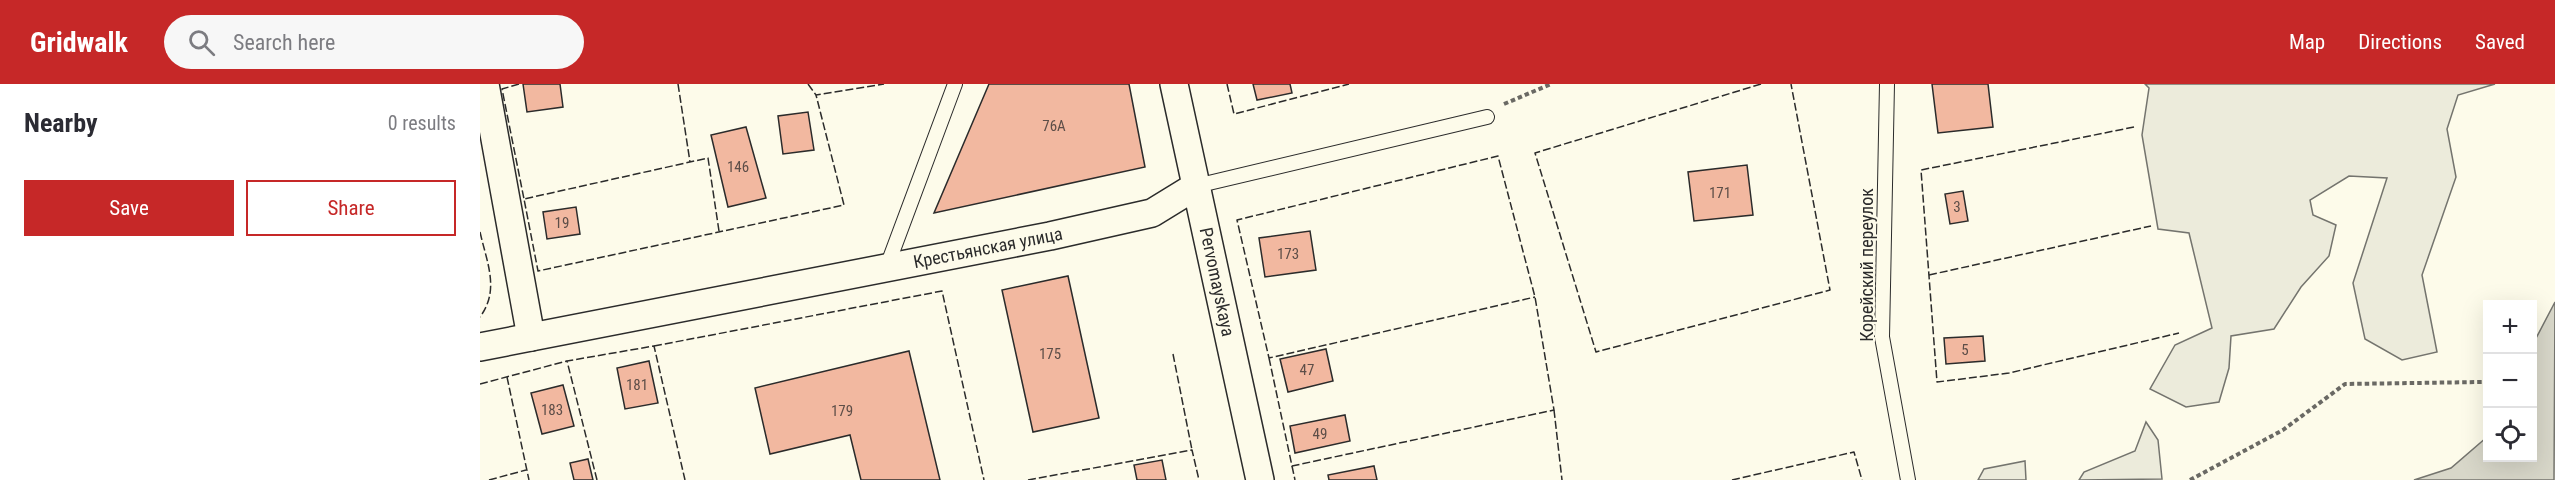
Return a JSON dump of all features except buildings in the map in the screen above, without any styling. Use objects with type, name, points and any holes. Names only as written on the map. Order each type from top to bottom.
[{"type":"street","points":[[485,84],[531,337]]},
{"type":"street","name":"Pervomayskaya","points":[[1174,84],[1260,480]]},
{"type":"street","name":"Крестьянская улица","points":[[480,347],[1050,236],[1152,213],[1196,186]]},
{"type":"lane","points":[[886,269],[955,84]]},
{"type":"lane","name":"Корейский переулок","points":[[1887,84],[1882,337],[1908,480]]},
{"type":"lane","name":"Крестьянская улица","points":[[1196,186],[1487,117]]},
{"type":"path","points":[[1487,117],[1510,100],[1551,84]]},
{"type":"path","points":[[2190,480],[2283,430],[2345,384],[2482,382]]},
{"type":"shaded area","points":[[2145,84],[2495,84],[2458,95],[2447,129],[2456,177],[2422,275],[2437,352],[2402,360],[2365,339],[2353,283],[2387,178],[2349,176],[2310,200],[2313,215],[2336,225],[2329,256],[2301,287],[2274,329],[2231,336],[2229,368],[2219,402],[2186,407],[2150,389],[2175,345],[2212,328],[2189,233],[2158,229],[2142,135],[2149,88]]},
{"type":"shaded area","points":[[2555,302],[2554,480],[2414,480],[2451,468],[2483,440],[2483,462],[2537,462],[2537,336]]},
{"type":"shaded area","points":[[2146,422],[2158,440],[2162,479],[2079,480],[2084,472],[2135,451]]},
{"type":"shaded area","points":[[2025,461],[2026,480],[1978,480],[1984,469]]},
{"type":"fence","points":[[519,84],[502,89],[524,199]]},
{"type":"fence","points":[[678,84],[690,162]]},
{"type":"fence","points":[[808,84],[816,95]]},
{"type":"fence","points":[[719,231],[708,158],[524,199],[538,271],[844,205],[816,95],[884,84]]},
{"type":"fence","points":[[1227,84],[1234,114],[1349,84]]},
{"type":"fence","points":[[1761,84],[1535,153],[1596,352],[1830,290],[1791,84]]},
{"type":"fence","points":[[2134,127],[1921,170],[1937,382],[2009,373],[2179,333]]},
{"type":"fence","points":[[1269,358],[1292,466],[1554,410],[1535,297],[1498,156],[1237,220],[1269,358],[1535,297]]},
{"type":"fence","points":[[1929,275],[2151,226]]},
{"type":"fence","points":[[480,232],[491,286],[486,307],[480,317]]},
{"type":"fence","points":[[654,346],[942,291],[984,480]]},
{"type":"fence","points":[[597,480],[567,361],[654,346],[685,480]]},
{"type":"fence","points":[[1173,354],[1192,450]]},
{"type":"fence","points":[[480,384],[567,361]]},
{"type":"fence","points":[[507,377],[529,480]]},
{"type":"fence","points":[[1554,410],[1562,480]]},
{"type":"fence","points":[[1028,480],[1192,450],[1199,480]]},
{"type":"fence","points":[[1732,480],[1854,452],[1862,480]]},
{"type":"fence","points":[[1292,466],[1295,480]]},
{"type":"fence","points":[[489,480],[526,470]]}]
